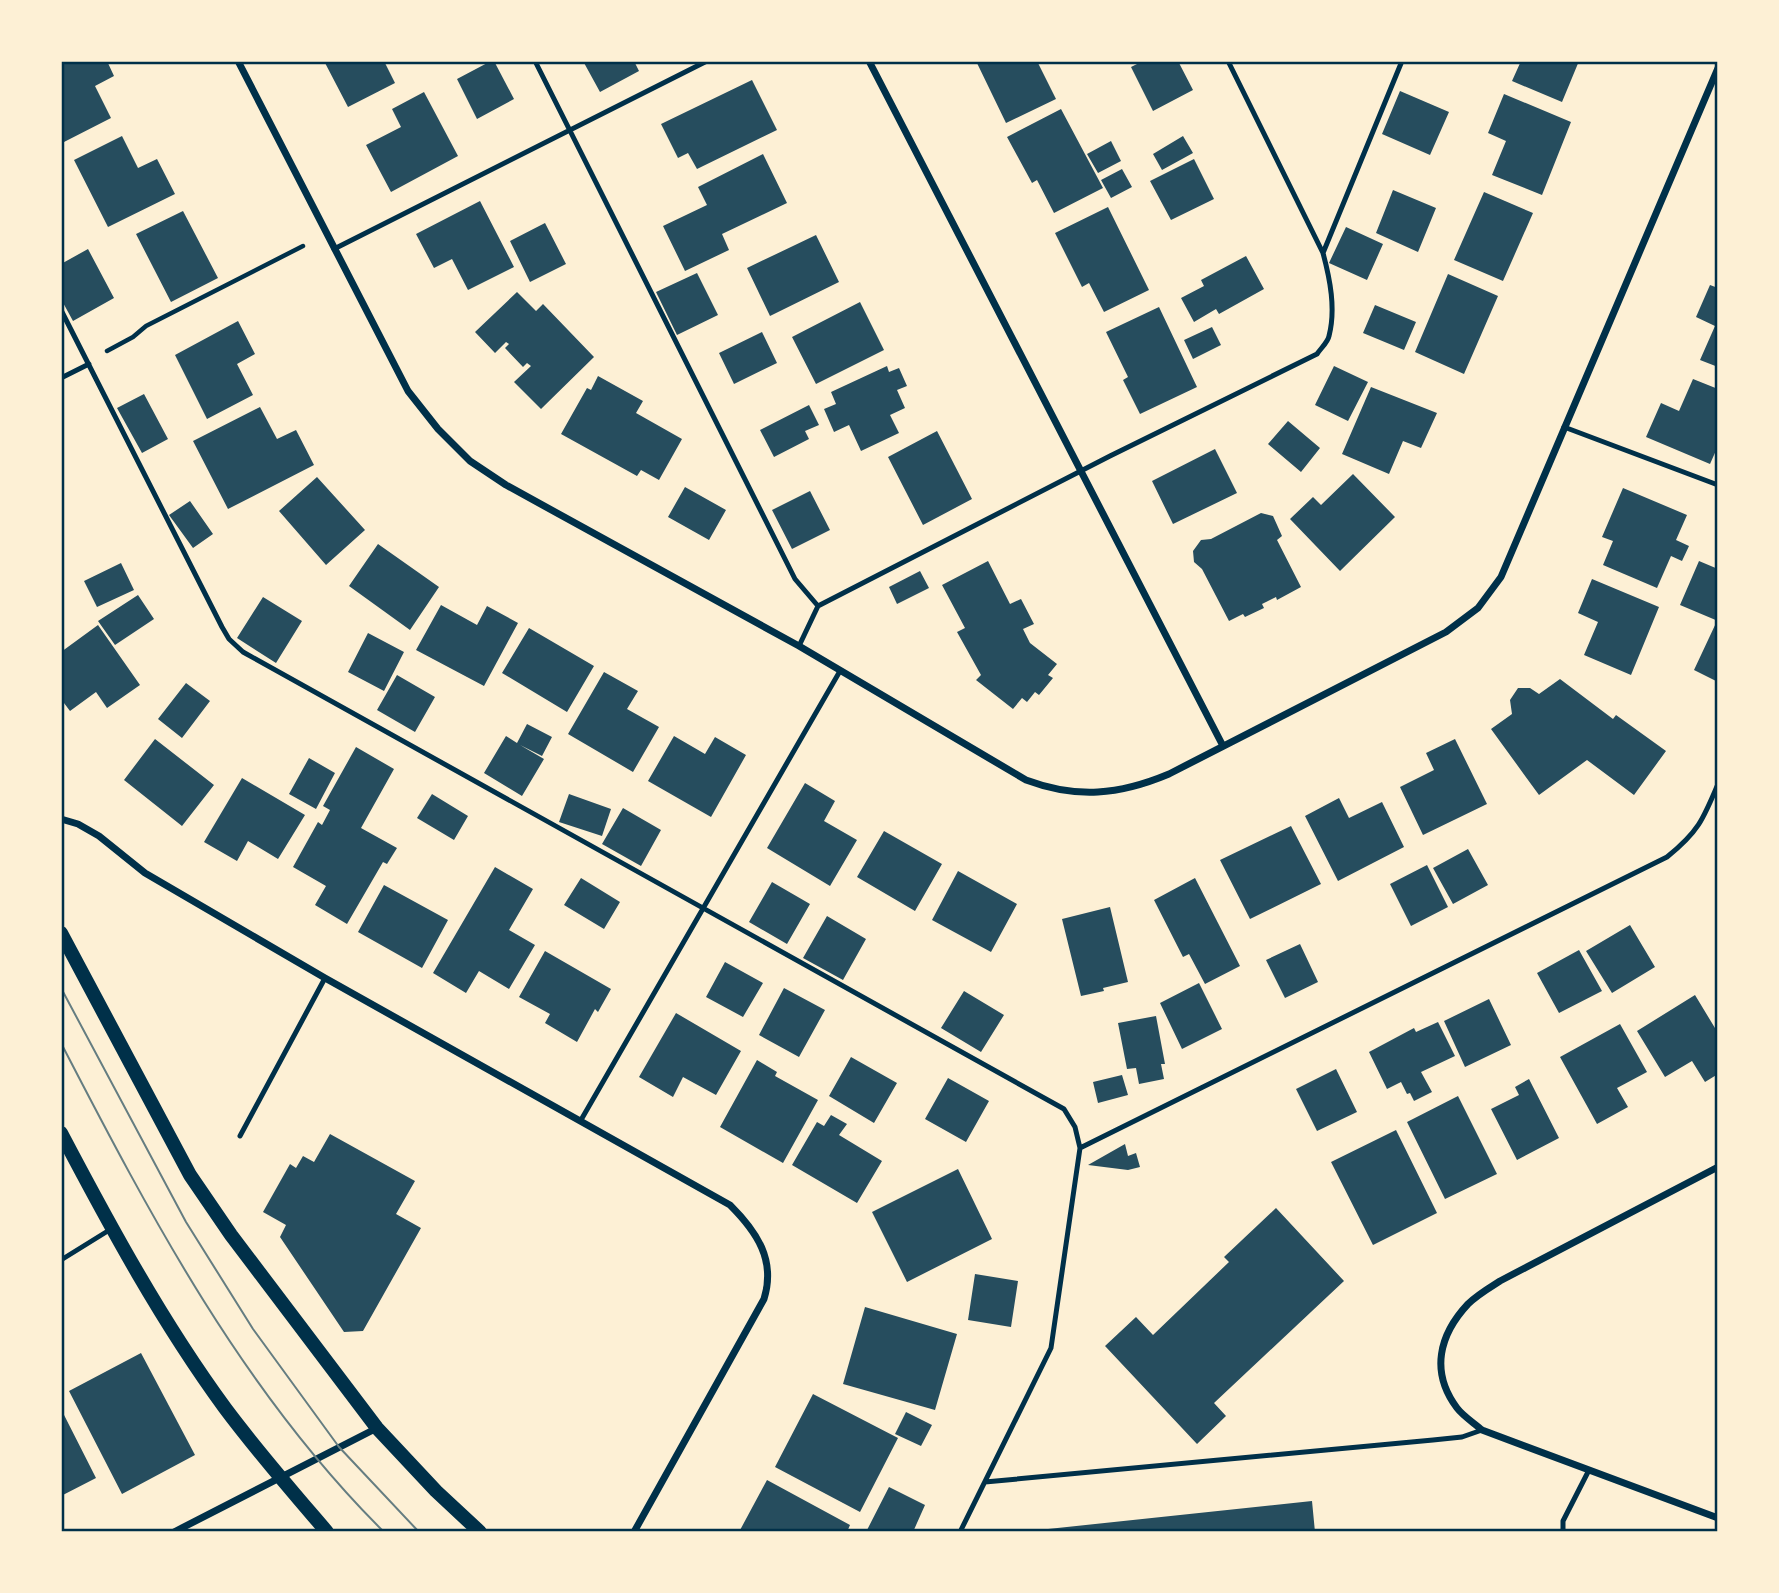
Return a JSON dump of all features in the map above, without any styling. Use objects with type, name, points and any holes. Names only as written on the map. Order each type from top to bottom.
[{"type":"main road","points":[[61,933],[190,1175],[269,1288],[377,1428],[436,1491],[480,1532]]},
{"type":"main road","points":[[61,1133],[111,1229],[179,1342],[226,1409],[327,1532]]},
{"type":"street","points":[[238,61],[408,391],[438,429],[470,461],[506,485],[799,646],[1026,780],[1052,790],[1086,793],[1118,791],[1144,785],[1446,632],[1478,608],[1501,577],[1718,68]]},
{"type":"street","points":[[869,61],[1223,746]]},
{"type":"street","points":[[61,819],[78,824],[99,836],[145,873],[324,978],[730,1205],[745,1220],[764,1253],[769,1283],[764,1299],[634,1532]]},
{"type":"street","points":[[1718,1167],[1500,1281],[1470,1302],[1449,1327],[1440,1353],[1443,1381],[1458,1409],[1482,1430],[1718,1518]]},
{"type":"street","points":[[174,1532],[377,1428]]},
{"type":"lane","points":[[535,61],[795,579],[818,606]]},
{"type":"lane","points":[[334,249],[707,61]]},
{"type":"lane","points":[[799,646],[818,606],[1082,470],[1317,354],[1329,338],[1332,306],[1323,253],[1228,61]]},
{"type":"lane","points":[[1323,253],[1402,61]]},
{"type":"lane","points":[[61,310],[222,627],[229,639],[243,652],[1064,1109],[1075,1128],[1080,1148],[1051,1348],[960,1532]]},
{"type":"lane","points":[[61,378],[88,362]]},
{"type":"lane","points":[[1564,427],[1718,485]]},
{"type":"lane","points":[[581,1120],[841,671]]},
{"type":"lane","points":[[1080,1148],[1667,857],[1691,838],[1706,814],[1718,785]]},
{"type":"lane","points":[[240,1136],[324,978]]},
{"type":"lane","points":[[61,1260],[111,1229]]},
{"type":"lane","points":[[985,1482],[1462,1437],[1482,1430]]},
{"type":"lane","points":[[1563,1532],[1563,1521],[1589,1470]]},
{"type":"path","points":[[88,362],[133,337],[146,326],[303,246]]},
{"type":"building","points":[[61,61],[107,61],[114,76],[95,86],[111,118],[64,142],[61,137]]},
{"type":"building","points":[[324,61],[384,61],[395,83],[348,107]]},
{"type":"building","points":[[494,61],[514,99],[477,119],[457,79]]},
{"type":"building","points":[[583,61],[634,61],[639,71],[600,92]]},
{"type":"building","points":[[976,61],[1037,61],[1056,99],[1006,123]]},
{"type":"building","points":[[1143,61],[1178,61],[1193,90],[1153,111],[1131,67]]},
{"type":"building","points":[[1521,61],[1579,61],[1562,102],[1512,81]]},
{"type":"building","points":[[752,80],[777,130],[697,169],[688,153],[678,158],[661,124]]},
{"type":"building","points":[[1400,91],[1449,112],[1430,155],[1382,134]]},
{"type":"building","points":[[424,92],[458,156],[391,192],[366,145],[401,127],[392,109]]},
{"type":"building","points":[[1504,94],[1571,122],[1542,195],[1492,175],[1506,141],[1488,133]]},
{"type":"building","points":[[1061,109],[1103,188],[1054,213],[1037,180],[1032,183],[1007,137]]},
{"type":"building","points":[[122,136],[138,168],[157,159],[175,194],[108,227],[74,160]]},
{"type":"building","points":[[1183,136],[1193,153],[1162,170],[1153,154]]},
{"type":"building","points":[[1111,141],[1121,161],[1098,173],[1087,154]]},
{"type":"building","points":[[763,154],[787,203],[722,234],[729,250],[685,271],[663,226],[707,205],[698,187]]},
{"type":"building","points":[[1194,159],[1214,199],[1171,220],[1150,181]]},
{"type":"building","points":[[1122,169],[1132,187],[1111,198],[1101,180]]},
{"type":"building","points":[[1393,190],[1436,208],[1418,252],[1376,233]]},
{"type":"building","points":[[1484,192],[1533,213],[1503,281],[1454,260]]},
{"type":"building","points":[[480,201],[514,267],[468,290],[452,259],[434,268],[416,234]]},
{"type":"building","points":[[1108,207],[1149,290],[1104,312],[1089,283],[1082,287],[1055,233]]},
{"type":"building","points":[[183,211],[218,278],[171,302],[136,234]]},
{"type":"building","points":[[545,223],[566,264],[530,282],[510,241]]},
{"type":"building","points":[[1346,227],[1383,244],[1367,280],[1329,263]]},
{"type":"building","points":[[816,235],[839,282],[770,316],[747,268]]},
{"type":"building","points":[[88,249],[114,298],[73,321],[61,299],[61,264]]},
{"type":"building","points":[[1246,256],[1264,289],[1219,314],[1216,309],[1194,322],[1181,298],[1204,286],[1201,280]]},
{"type":"building","points":[[697,273],[718,315],[677,335],[656,292]]},
{"type":"building","points":[[1448,274],[1498,296],[1464,374],[1415,352]]},
{"type":"building","points":[[1710,285],[1718,288],[1718,367],[1700,360],[1715,326],[1696,317]]},
{"type":"building","points":[[517,292],[536,311],[543,304],[594,357],[541,409],[514,382],[531,366],[527,363],[523,367],[505,348],[509,344],[506,342],[495,353],[475,332]]},
{"type":"building","points":[[860,302],[884,350],[816,384],[792,337]]},
{"type":"building","points":[[1375,305],[1416,322],[1404,350],[1363,333]]},
{"type":"building","points":[[1159,307],[1197,387],[1140,414],[1123,380],[1128,377],[1106,332]]},
{"type":"building","points":[[238,321],[255,354],[237,364],[253,395],[207,419],[175,355]]},
{"type":"building","points":[[1212,327],[1221,345],[1193,359],[1184,340]]},
{"type":"building","points":[[762,332],[777,363],[734,384],[719,353]]},
{"type":"building","points":[[887,366],[889,372],[899,368],[907,386],[897,390],[905,408],[890,415],[899,433],[861,451],[849,425],[834,432],[824,409],[836,404],[831,392]]},
{"type":"building","points":[[1334,366],[1368,382],[1348,421],[1315,405]]},
{"type":"building","points":[[598,376],[643,401],[636,413],[682,439],[659,480],[641,470],[637,476],[561,434],[587,388],[591,390]]},
{"type":"building","points":[[1693,379],[1718,389],[1718,446],[1710,464],[1646,437],[1661,403],[1679,411]]},
{"type":"building","points":[[1371,387],[1437,413],[1421,448],[1403,441],[1389,474],[1342,454]]},
{"type":"building","points":[[144,394],[168,439],[142,453],[117,408]]},
{"type":"building","points":[[809,405],[819,425],[805,431],[809,439],[774,457],[760,430]]},
{"type":"building","points":[[260,407],[277,439],[296,430],[314,465],[228,509],[193,441]]},
{"type":"building","points":[[1288,421],[1320,448],[1301,472],[1268,444]]},
{"type":"building","points":[[937,431],[972,499],[923,525],[888,457]]},
{"type":"building","points":[[1215,449],[1237,493],[1173,524],[1152,481]]},
{"type":"building","points":[[1353,474],[1395,517],[1340,571],[1290,519],[1313,497],[1321,505]]},
{"type":"building","points":[[317,477],[365,530],[326,565],[279,511]]},
{"type":"building","points":[[685,487],[726,510],[709,540],[668,517]]},
{"type":"building","points":[[1623,488],[1687,515],[1676,540],[1689,546],[1682,561],[1671,556],[1657,588],[1603,565],[1613,541],[1602,537]]},
{"type":"building","points":[[810,491],[830,530],[792,549],[772,510]]},
{"type":"building","points":[[190,501],[213,534],[193,548],[169,515]]},
{"type":"building","points":[[1261,513],[1273,516],[1282,536],[1277,540],[1301,587],[1277,600],[1276,597],[1262,604],[1264,608],[1245,617],[1243,614],[1229,621],[1202,569],[1194,562],[1193,551],[1201,540],[1211,539]]},
{"type":"building","points":[[378,544],[439,587],[410,630],[349,586]]},
{"type":"building","points":[[988,561],[1010,604],[1021,599],[1034,624],[1023,629],[1030,643],[1057,664],[1048,675],[1053,678],[1039,695],[1035,692],[1027,702],[1022,698],[1013,709],[976,680],[981,675],[957,632],[965,628],[942,585]]},
{"type":"building","points":[[1699,561],[1718,569],[1718,621],[1680,605]]},
{"type":"building","points":[[121,563],[134,590],[97,607],[84,581]]},
{"type":"building","points":[[920,571],[929,588],[897,604],[889,587]]},
{"type":"building","points":[[1592,579],[1659,607],[1631,675],[1584,655],[1598,622],[1578,613]]},
{"type":"building","points":[[138,595],[154,619],[115,645],[98,621]]},
{"type":"building","points":[[263,597],[302,621],[276,663],[237,638]]},
{"type":"building","points":[[441,605],[477,625],[487,606],[518,623],[484,686],[416,650]]},
{"type":"building","points":[[1716,623],[1718,624],[1718,682],[1694,670]]},
{"type":"building","points":[[98,625],[140,685],[107,708],[96,692],[70,711],[61,699],[61,652]]},
{"type":"building","points":[[529,628],[594,666],[567,712],[502,673]]},
{"type":"building","points":[[368,633],[404,652],[384,691],[348,672]]},
{"type":"building","points":[[604,672],[638,691],[627,709],[659,727],[633,772],[568,734]]},
{"type":"building","points":[[397,675],[435,697],[415,732],[377,710]]},
{"type":"building","points":[[1560,679],[1613,719],[1616,715],[1666,751],[1634,795],[1587,760],[1539,795],[1491,729],[1512,714],[1510,700],[1518,688],[1530,688],[1539,694]]},
{"type":"building","points":[[186,683],[210,701],[182,738],[158,719]]},
{"type":"building","points":[[527,724],[552,737],[542,756],[520,745],[544,759],[522,796],[484,773],[506,736],[517,743]]},
{"type":"building","points":[[674,736],[705,754],[715,737],[746,755],[711,817],[648,781]]},
{"type":"building","points":[[155,739],[214,785],[182,826],[124,780]]},
{"type":"building","points":[[1455,739],[1487,804],[1423,835],[1400,787],[1434,770],[1426,753]]},
{"type":"building","points":[[356,747],[394,769],[361,828],[397,848],[387,864],[383,862],[347,924],[315,905],[326,886],[293,867],[318,822],[322,825],[330,810],[323,806]]},
{"type":"building","points":[[309,758],[335,773],[316,809],[289,794]]},
{"type":"building","points":[[242,778],[305,815],[278,859],[248,841],[237,861],[204,842]]},
{"type":"building","points":[[805,783],[835,801],[824,821],[857,840],[830,886],[767,848]]},
{"type":"building","points":[[432,794],[468,816],[454,840],[417,818]]},
{"type":"building","points":[[569,794],[611,809],[602,836],[559,822]]},
{"type":"building","points":[[1339,798],[1349,818],[1382,802],[1404,847],[1338,881],[1305,816]]},
{"type":"building","points":[[623,808],[661,830],[641,866],[602,844]]},
{"type":"building","points":[[1291,826],[1321,884],[1250,919],[1220,860]]},
{"type":"building","points":[[884,831],[942,864],[915,911],[857,877]]},
{"type":"building","points":[[1468,849],[1488,885],[1453,904],[1433,868]]},
{"type":"building","points":[[1427,865],[1448,907],[1411,926],[1390,884]]},
{"type":"building","points":[[495,867],[533,889],[509,930],[535,945],[509,989],[479,971],[466,993],[433,973]]},
{"type":"building","points":[[958,871],[1017,904],[991,952],[932,920]]},
{"type":"building","points":[[581,878],[620,902],[604,929],[564,905]]},
{"type":"building","points":[[1195,878],[1240,966],[1205,984],[1189,954],[1183,957],[1154,900]]},
{"type":"building","points":[[772,882],[810,904],[787,944],[749,922]]},
{"type":"building","points":[[384,885],[448,920],[422,968],[358,932]]},
{"type":"building","points":[[1110,907],[1128,982],[1081,996],[1062,919]]},
{"type":"building","points":[[827,916],[866,939],[843,980],[803,958]]},
{"type":"building","points":[[1630,925],[1655,967],[1612,993],[1586,951]]},
{"type":"building","points":[[1300,944],[1318,982],[1285,998],[1266,960]]},
{"type":"building","points":[[1579,950],[1602,991],[1559,1013],[1537,973]]},
{"type":"building","points":[[545,951],[611,989],[598,1012],[595,1009],[577,1042],[545,1023],[550,1014],[519,997]]},
{"type":"building","points":[[725,962],[763,983],[743,1017],[706,997]]},
{"type":"building","points":[[1199,983],[1222,1029],[1182,1049],[1160,1003]]},
{"type":"building","points":[[784,988],[825,1010],[799,1057],[759,1035]]},
{"type":"building","points":[[964,991],[1004,1015],[981,1052],[941,1028]]},
{"type":"building","points":[[1695,995],[1718,1033],[1718,1074],[1705,1082],[1692,1061],[1665,1077],[1637,1031]]},
{"type":"building","points":[[1489,999],[1511,1045],[1465,1067],[1444,1021]]},
{"type":"building","points":[[676,1013],[741,1051],[716,1095],[683,1077],[673,1097],[639,1077]]},
{"type":"building","points":[[1156,1016],[1165,1064],[1161,1064],[1164,1079],[1139,1084],[1136,1068],[1127,1069],[1118,1023]]},
{"type":"building","points":[[1438,1022],[1455,1056],[1421,1072],[1432,1092],[1414,1101],[1401,1082],[1387,1089],[1369,1052],[1414,1028],[1416,1032]]},
{"type":"building","points":[[1620,1024],[1647,1072],[1617,1088],[1628,1107],[1597,1124],[1560,1057]]},
{"type":"building","points":[[851,1057],[897,1083],[874,1123],[829,1096]]},
{"type":"building","points":[[757,1060],[777,1072],[775,1076],[818,1100],[783,1163],[720,1127]]},
{"type":"building","points":[[1336,1069],[1357,1112],[1317,1131],[1296,1089]]},
{"type":"building","points":[[1122,1075],[1128,1095],[1098,1103],[1093,1082]]},
{"type":"building","points":[[948,1078],[989,1101],[966,1142],[925,1119]]},
{"type":"building","points":[[1529,1079],[1559,1138],[1517,1160],[1491,1109],[1519,1095],[1515,1087]]},
{"type":"building","points":[[1458,1096],[1497,1174],[1445,1199],[1407,1122]]},
{"type":"building","points":[[831,1115],[847,1124],[839,1135],[882,1161],[857,1203],[792,1165],[817,1122],[824,1126]]},
{"type":"building","points":[[1396,1130],[1437,1213],[1373,1245],[1331,1162]]},
{"type":"building","points":[[330,1134],[415,1181],[396,1214],[421,1228],[363,1331],[344,1332],[280,1237],[286,1225],[263,1212],[290,1164],[296,1168],[303,1156],[314,1162]]},
{"type":"building","points":[[1125,1144],[1128,1156],[1136,1153],[1140,1167],[1128,1170],[1088,1165]]},
{"type":"building","points":[[958,1169],[992,1239],[907,1282],[872,1212]]},
{"type":"building","points":[[1276,1208],[1344,1281],[1214,1403],[1226,1416],[1197,1444],[1105,1346],[1136,1317],[1153,1335],[1229,1262],[1224,1257]]},
{"type":"building","points":[[975,1274],[1018,1281],[1011,1327],[968,1320]]},
{"type":"building","points":[[865,1307],[957,1334],[935,1410],[843,1384]]},
{"type":"building","points":[[141,1353],[195,1455],[122,1494],[69,1391]]},
{"type":"building","points":[[813,1394],[898,1438],[860,1512],[775,1467]]},
{"type":"building","points":[[61,1409],[96,1478],[61,1496]]},
{"type":"building","points":[[906,1412],[932,1425],[921,1446],[895,1434]]},
{"type":"building","points":[[767,1480],[850,1525],[847,1532],[739,1532]]},
{"type":"building","points":[[889,1487],[925,1505],[913,1532],[866,1532]]},
{"type":"building","points":[[1312,1501],[1315,1532],[1049,1532],[1048,1529]]},
{"type":"tram line","points":[[61,988],[186,1222],[253,1329],[339,1447],[419,1532]]},
{"type":"tram line","points":[[61,1043],[130,1173],[203,1300],[287,1421],[333,1478],[384,1532]]}]
